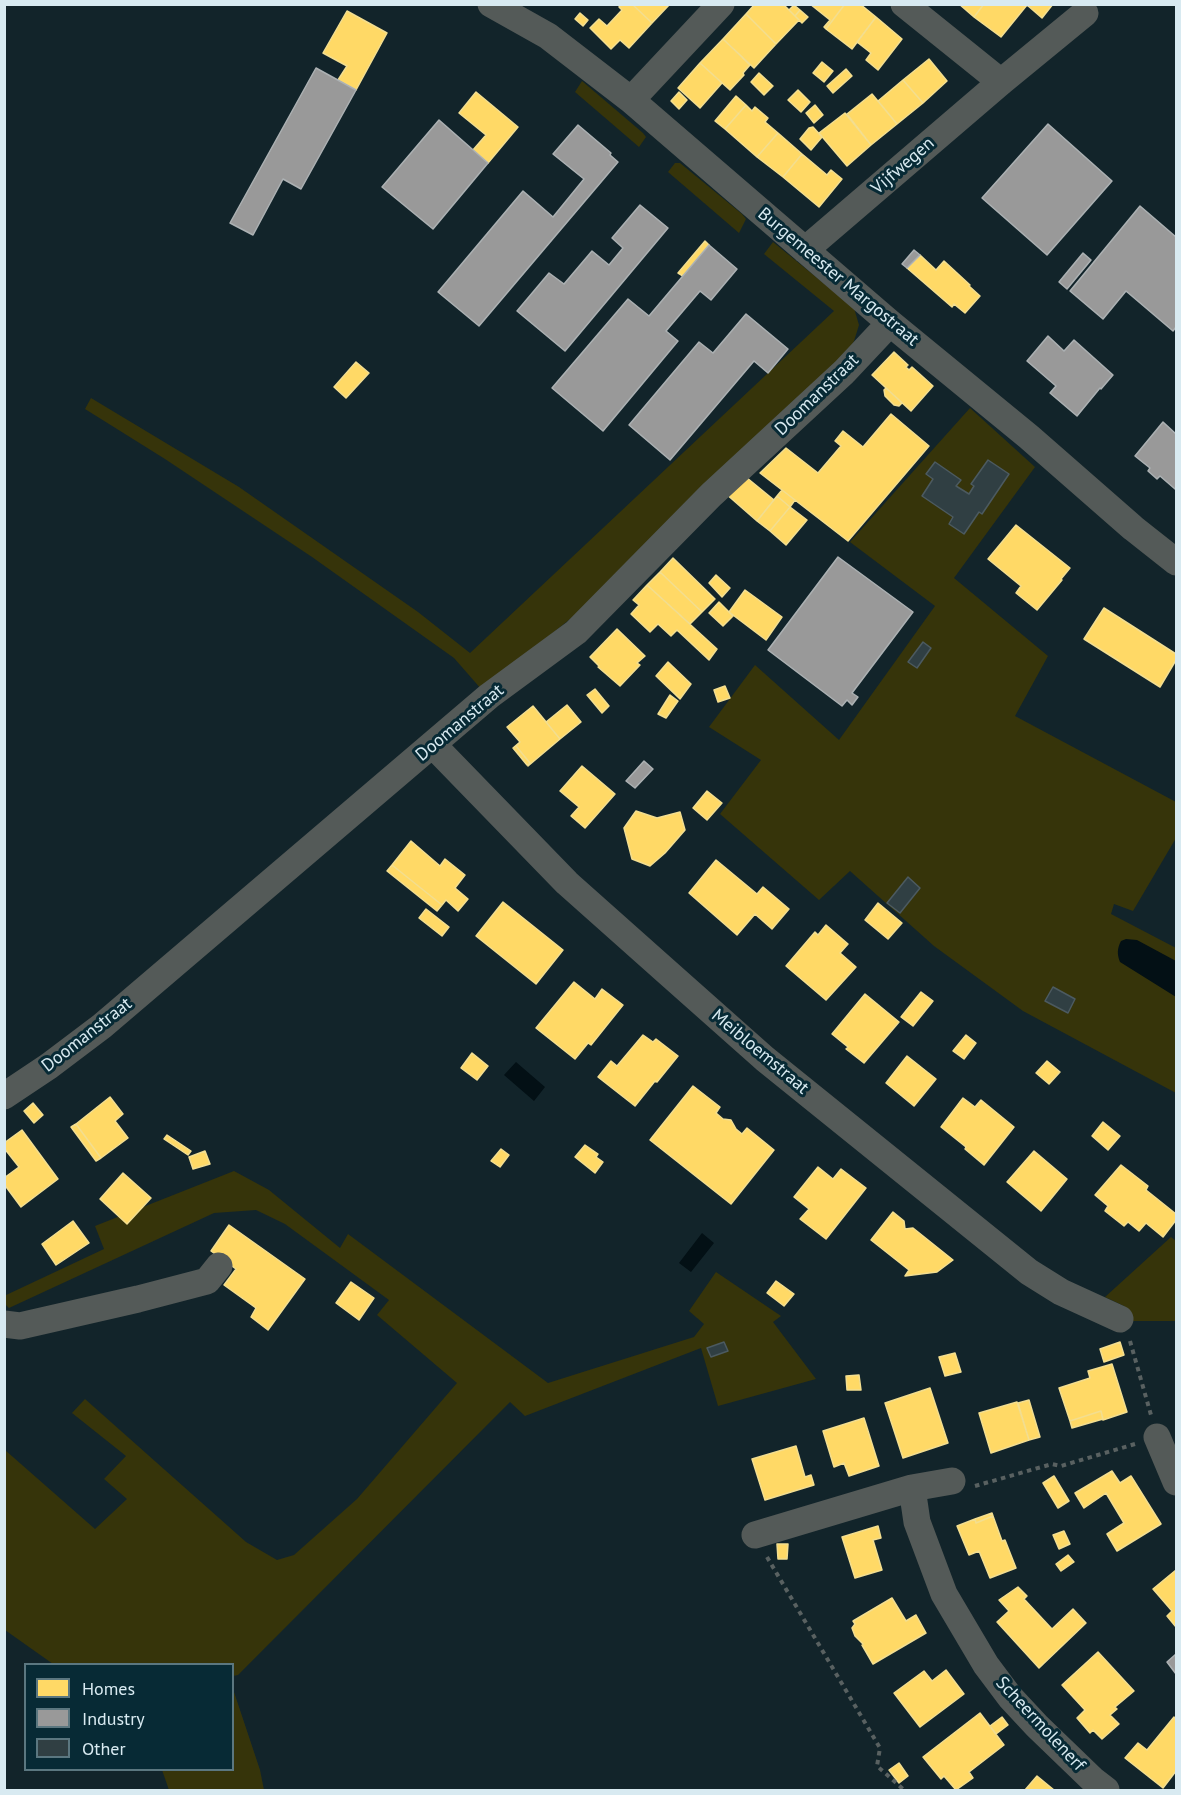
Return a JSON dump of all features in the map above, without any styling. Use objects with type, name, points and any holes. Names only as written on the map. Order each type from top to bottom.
[{"type":"street","name":"Burgemeester Margostraat","points":[[491,4],[548,36],[631,100],[890,323],[1176,562]]},
{"type":"street","points":[[631,100],[722,4]]},
{"type":"street","points":[[904,4],[1001,82]]},
{"type":"street","name":"Vijfwegen","points":[[806,250],[1085,13]]},
{"type":"street","name":"Doomanstraat","points":[[4,1096],[102,1026],[489,696],[576,632],[711,495],[844,372],[890,323]]},
{"type":"street","name":"Meibloemstraat","points":[[433,745],[567,883],[765,1059],[1029,1272],[1061,1292],[1120,1319]]},
{"type":"street","points":[[4,1324],[20,1326],[207,1281],[219,1266]]},
{"type":"street","points":[[1157,1437],[1176,1482]]},
{"type":"street","points":[[755,1535],[912,1488],[952,1481]]},
{"type":"street","name":"Scheermolenerf","points":[[912,1488],[917,1522],[944,1594],[986,1665],[1010,1697],[1037,1726],[1106,1791]]},
{"type":"path","points":[[952,1481],[976,1486],[1052,1464],[1061,1466],[1157,1437],[1126,1330],[1120,1319]]},
{"type":"path","points":[[755,1535],[880,1748],[877,1766],[904,1791]]},
{"type":"shaded area","points":[[582,81],[643,133],[646,137],[639,147],[575,92]]},
{"type":"shaded area","points":[[675,163],[680,163],[742,214],[746,219],[739,233],[668,172]]},
{"type":"shaded area","points":[[773,242],[854,308],[859,325],[854,341],[842,361],[575,615],[482,690],[454,658],[312,557],[165,459],[85,409],[91,398],[239,487],[418,612],[470,653],[834,311],[764,254]]},
{"type":"shaded area","points":[[970,408],[1035,467],[954,578],[1048,656],[1015,716],[1176,802],[1176,838],[1133,911],[1114,904],[1111,914],[1176,948],[1176,1093],[1023,1011],[934,946],[850,871],[819,900],[720,814],[761,760],[709,727],[755,665],[839,740],[935,606],[850,542]]},
{"type":"shaded area","points":[[1137,940],[1176,961],[1176,997],[1120,962],[1119,947],[1121,941]]},
{"type":"shaded area","points":[[516,1062],[545,1087],[534,1101],[504,1075]]},
{"type":"shaded area","points":[[234,1171],[269,1190],[340,1248],[348,1234],[548,1383],[694,1337],[704,1324],[689,1311],[716,1272],[781,1316],[773,1322],[816,1379],[718,1406],[701,1348],[525,1416],[510,1402],[238,1675],[234,1676],[234,1663],[52,1663],[5,1630],[5,1450],[95,1529],[127,1499],[104,1479],[126,1456],[72,1413],[85,1399],[246,1542],[277,1560],[294,1555],[357,1499],[457,1383],[377,1315],[389,1300],[285,1224],[256,1210],[214,1213],[9,1308],[5,1304],[4,1296],[104,1249],[95,1226]]},
{"type":"shaded area","points":[[702,1233],[714,1243],[691,1272],[679,1263]]},
{"type":"shaded area","points":[[1171,1237],[1176,1241],[1176,1321],[1131,1321],[1124,1306],[1105,1297]]},
{"type":"shaded area","points":[[234,1692],[260,1770],[264,1790],[169,1790],[162,1771],[234,1771]]},
{"type":"building: Homes","points":[[621,4],[632,4],[652,23],[629,48],[620,40],[611,49],[590,28],[599,19],[607,26],[622,10],[619,7]]},
{"type":"building: Homes","points":[[632,4],[670,4],[652,23]]},
{"type":"building: Homes","points":[[755,4],[783,4],[799,20],[776,44],[746,14]]},
{"type":"building: Homes","points":[[810,4],[845,4],[826,29],[824,27],[830,20]]},
{"type":"building: Homes","points":[[845,4],[860,4],[876,17],[852,49],[826,29]]},
{"type":"building: Homes","points":[[959,4],[984,4],[974,17]]},
{"type":"building: Homes","points":[[984,4],[1053,4],[1042,18],[1027,5],[1001,37],[974,17]]},
{"type":"building: Homes","points":[[794,5],[800,10],[795,16],[789,10]]},
{"type":"building: Homes","points":[[800,10],[808,17],[802,23],[795,16]]},
{"type":"building: Homes","points":[[347,11],[387,33],[356,90],[338,80],[347,66],[323,53]]},
{"type":"building: Homes","points":[[580,13],[588,20],[583,26],[575,19]]},
{"type":"building: Homes","points":[[746,14],[776,44],[754,68],[723,39]]},
{"type":"building: Homes","points":[[876,17],[902,39],[878,70],[866,60],[871,53],[857,42]]},
{"type":"building: Homes","points":[[723,39],[750,65],[730,90],[700,63]]},
{"type":"building: Homes","points":[[929,59],[947,81],[923,103],[903,80]]},
{"type":"building: Homes","points":[[822,62],[833,71],[824,82],[813,73]]},
{"type":"building: Homes","points":[[700,63],[722,83],[700,108],[678,88]]},
{"type":"building: Homes","points":[[846,69],[852,76],[833,93],[827,86]]},
{"type":"building: Homes","points":[[759,73],[773,86],[764,95],[751,82]]},
{"type":"building: Homes","points":[[903,80],[923,103],[897,124],[878,101]]},
{"type":"building: Homes","points":[[798,90],[810,102],[801,112],[788,100]]},
{"type":"building: Homes","points":[[476,92],[518,127],[488,163],[473,150],[486,135],[459,113]]},
{"type":"building: Homes","points":[[679,92],[687,100],[679,109],[671,101]]},
{"type":"building: Homes","points":[[872,94],[897,124],[871,145],[847,114]]},
{"type":"building: Homes","points":[[736,96],[746,105],[725,129],[715,121]]},
{"type":"building: Homes","points":[[746,105],[752,111],[755,107],[768,118],[765,122],[778,133],[757,157],[725,129]]},
{"type":"building: Homes","points":[[815,105],[823,115],[814,123],[806,113]]},
{"type":"building: Homes","points":[[845,113],[871,145],[847,166],[819,133]]},
{"type":"building: Homes","points":[[813,127],[822,137],[811,150],[800,139],[809,128]]},
{"type":"building: Homes","points":[[778,133],[802,154],[783,177],[757,157]]},
{"type":"building: Homes","points":[[802,154],[827,175],[831,170],[842,179],[819,207],[783,177]]},
{"type":"building: Homes","points":[[705,241],[709,245],[683,276],[678,273]]},
{"type":"building: Homes","points":[[920,255],[936,270],[944,261],[980,296],[965,313],[954,304],[952,307],[907,268]]},
{"type":"building: Homes","points":[[894,352],[908,365],[906,367],[909,370],[912,367],[933,386],[911,411],[872,375]]},
{"type":"building: Homes","points":[[356,362],[369,373],[346,398],[334,387]]},
{"type":"building: Homes","points":[[886,388],[902,403],[899,406],[894,405],[885,396]]},
{"type":"building: Homes","points":[[891,414],[929,446],[848,541],[760,473],[786,448],[818,473],[841,446],[835,441],[843,431],[863,447]]},
{"type":"building: Homes","points":[[741,473],[774,500],[757,521],[725,493]]},
{"type":"building: Homes","points":[[782,490],[795,500],[790,507],[777,496]]},
{"type":"building: Homes","points":[[777,496],[790,507],[770,531],[757,521]]},
{"type":"building: Homes","points":[[790,507],[807,520],[786,545],[770,531]]},
{"type":"building: Homes","points":[[1016,525],[1070,568],[1037,610],[1016,593],[1021,586],[988,559]]},
{"type":"building: Homes","points":[[673,558],[715,599],[702,612],[660,572]]},
{"type":"building: Homes","points":[[660,572],[702,612],[690,624],[647,585]]},
{"type":"building: Homes","points":[[716,575],[730,588],[722,597],[709,583]]},
{"type":"building: Homes","points":[[647,585],[717,649],[709,660],[677,630],[671,636],[658,624],[650,632],[631,614],[639,605],[633,600]]},
{"type":"building: Homes","points":[[745,590],[782,617],[766,640],[729,612]]},
{"type":"building: Homes","points":[[719,602],[733,616],[723,626],[709,613]]},
{"type":"building: Homes","points":[[1104,608],[1176,654],[1176,660],[1160,687],[1084,639]]},
{"type":"building: Homes","points":[[617,629],[645,656],[637,663],[640,665],[620,686],[590,657]]},
{"type":"building: Homes","points":[[668,662],[691,684],[680,699],[656,676]]},
{"type":"building: Homes","points":[[725,686],[730,698],[718,702],[714,690]]},
{"type":"building: Homes","points":[[595,689],[609,706],[602,713],[587,695]]},
{"type":"building: Homes","points":[[670,695],[678,701],[666,718],[658,714]]},
{"type":"building: Homes","points":[[567,705],[581,722],[560,739],[546,722]]},
{"type":"building: Homes","points":[[533,706],[560,739],[528,766],[530,763],[516,746],[520,742],[507,727]]},
{"type":"building: Homes","points":[[520,742],[516,746],[530,763],[527,765],[513,748]]},
{"type":"building: Homes","points":[[582,766],[615,794],[585,828],[571,816],[579,807],[560,791]]},
{"type":"building: Homes","points":[[707,791],[722,803],[707,820],[693,808]]},
{"type":"building: Homes","points":[[636,811],[657,818],[680,812],[685,830],[650,866],[632,859],[624,828]]},
{"type":"building: Homes","points":[[411,841],[440,866],[445,859],[465,875],[455,888],[468,899],[458,911],[446,900],[442,905],[392,865]]},
{"type":"building: Homes","points":[[716,860],[757,894],[763,887],[789,909],[772,929],[755,914],[737,935],[689,893]]},
{"type":"building: Homes","points":[[392,865],[442,905],[437,911],[387,871]]},
{"type":"building: Homes","points":[[503,902],[563,950],[536,984],[476,936]]},
{"type":"building: Homes","points":[[878,903],[902,923],[888,939],[865,920]]},
{"type":"building: Homes","points":[[426,909],[449,927],[442,936],[419,918]]},
{"type":"building: Homes","points":[[826,925],[848,944],[840,953],[856,967],[826,1000],[786,966],[815,932],[818,935]]},
{"type":"building: Homes","points":[[574,982],[595,999],[602,989],[623,1005],[591,1045],[588,1043],[575,1059],[536,1028]]},
{"type":"building: Homes","points":[[921,992],[933,1001],[913,1026],[901,1017]]},
{"type":"building: Homes","points":[[865,994],[899,1022],[864,1063],[832,1034]]},
{"type":"building: Homes","points":[[643,1035],[653,1042],[656,1039],[678,1056],[635,1106],[598,1077],[611,1061],[617,1066]]},
{"type":"building: Homes","points":[[966,1035],[976,1043],[964,1059],[953,1051]]},
{"type":"building: Homes","points":[[472,1053],[488,1066],[477,1080],[461,1068]]},
{"type":"building: Homes","points":[[907,1056],[936,1079],[914,1106],[886,1083]]},
{"type":"building: Homes","points":[[1047,1061],[1060,1072],[1049,1084],[1036,1073]]},
{"type":"building: Homes","points":[[693,1086],[720,1107],[716,1113],[723,1119],[731,1120],[742,1134],[747,1128],[774,1150],[731,1204],[650,1140]]},
{"type":"building: Homes","points":[[110,1097],[123,1114],[115,1121],[128,1138],[101,1158],[76,1124]]},
{"type":"building: Homes","points":[[963,1098],[975,1107],[981,1100],[1014,1127],[984,1165],[941,1127]]},
{"type":"building: Homes","points":[[33,1103],[43,1115],[34,1123],[24,1111]]},
{"type":"building: Homes","points":[[1103,1122],[1120,1136],[1108,1150],[1092,1136]]},
{"type":"building: Homes","points":[[76,1124],[101,1158],[96,1161],[71,1127]]},
{"type":"building: Homes","points":[[22,1130],[58,1179],[21,1207],[4,1184],[4,1178],[19,1167],[4,1148],[4,1143]]},
{"type":"building: Homes","points":[[167,1135],[191,1151],[188,1155],[164,1139]]},
{"type":"building: Homes","points":[[585,1145],[598,1154],[596,1157],[603,1162],[595,1173],[575,1157]]},
{"type":"building: Homes","points":[[501,1149],[509,1155],[500,1167],[491,1161]]},
{"type":"building: Homes","points":[[205,1151],[210,1164],[193,1169],[189,1157]]},
{"type":"building: Homes","points":[[1034,1151],[1067,1179],[1041,1211],[1007,1182]]},
{"type":"building: Homes","points":[[1121,1165],[1148,1186],[1146,1190],[1176,1214],[1176,1220],[1163,1237],[1146,1223],[1139,1231],[1128,1222],[1124,1226],[1105,1211],[1108,1206],[1095,1195]]},
{"type":"building: Homes","points":[[818,1167],[833,1179],[841,1169],[866,1188],[826,1239],[800,1219],[809,1209],[794,1197]]},
{"type":"building: Homes","points":[[123,1173],[151,1198],[127,1224],[100,1199]]},
{"type":"building: Homes","points":[[893,1212],[904,1221],[905,1229],[913,1228],[953,1260],[937,1272],[905,1276],[909,1270],[871,1240]]},
{"type":"building: Homes","points":[[73,1221],[89,1243],[56,1265],[42,1244]]},
{"type":"building: Homes","points":[[229,1225],[305,1279],[268,1330],[251,1317],[256,1308],[224,1285],[236,1269],[211,1251]]},
{"type":"building: Homes","points":[[776,1281],[794,1294],[784,1306],[767,1293]]},
{"type":"building: Homes","points":[[351,1282],[374,1298],[359,1320],[336,1303]]},
{"type":"building: Homes","points":[[1120,1342],[1124,1355],[1104,1362],[1100,1349]]},
{"type":"building: Homes","points":[[955,1353],[961,1372],[945,1376],[939,1357]]},
{"type":"building: Homes","points":[[1112,1364],[1127,1412],[1103,1420],[1101,1411],[1070,1421],[1059,1388],[1090,1378],[1088,1371]]},
{"type":"building: Homes","points":[[859,1375],[861,1390],[847,1390],[846,1376]]},
{"type":"building: Homes","points":[[930,1388],[948,1443],[903,1458],[885,1403]]},
{"type":"building: Homes","points":[[1029,1400],[1040,1437],[1029,1440],[1018,1403]]},
{"type":"building: Homes","points":[[1017,1402],[1029,1440],[991,1453],[979,1413]]},
{"type":"building: Homes","points":[[1101,1411],[1103,1419],[1072,1428],[1070,1421]]},
{"type":"building: Homes","points":[[864,1418],[879,1466],[849,1476],[844,1463],[834,1467],[823,1431]]},
{"type":"building: Homes","points":[[796,1446],[805,1477],[811,1475],[814,1485],[765,1500],[752,1459]]},
{"type":"building: Homes","points":[[1112,1471],[1120,1483],[1131,1476],[1161,1524],[1117,1551],[1107,1534],[1124,1523],[1106,1493],[1084,1508],[1075,1493]]},
{"type":"building: Homes","points":[[1054,1476],[1069,1501],[1058,1508],[1043,1483]]},
{"type":"building: Homes","points":[[992,1513],[993,1516],[976,1523],[975,1519]]},
{"type":"building: Homes","points":[[993,1516],[1002,1541],[1005,1540],[1016,1568],[990,1578],[979,1551],[969,1555],[957,1526],[975,1519],[976,1523]]},
{"type":"building: Homes","points":[[878,1526],[881,1538],[873,1540],[882,1570],[855,1578],[842,1537]]},
{"type":"building: Homes","points":[[1064,1531],[1070,1544],[1059,1549],[1053,1535]]},
{"type":"building: Homes","points":[[777,1544],[788,1544],[787,1559],[778,1559]]},
{"type":"building: Homes","points":[[1068,1555],[1074,1562],[1061,1571],[1056,1564]]},
{"type":"building: Homes","points":[[1176,1570],[1176,1627],[1167,1616],[1172,1611],[1153,1589]]},
{"type":"building: Homes","points":[[1018,1587],[1027,1596],[1024,1599],[1052,1629],[1073,1609],[1086,1623],[1039,1668],[997,1622],[1009,1611],[999,1600]]},
{"type":"building: Homes","points":[[892,1598],[906,1621],[916,1615],[926,1633],[873,1664],[863,1644],[855,1636],[852,1628],[855,1624],[853,1621]]},
{"type":"building: Homes","points":[[1098,1652],[1134,1691],[1115,1707],[1117,1709],[1110,1715],[1119,1724],[1102,1739],[1093,1730],[1090,1733],[1077,1718],[1085,1710],[1062,1685]]},
{"type":"building: Homes","points":[[946,1670],[964,1694],[920,1727],[894,1693],[924,1671],[932,1681]]},
{"type":"building: Homes","points":[[980,1713],[1004,1745],[969,1772],[973,1778],[956,1790],[944,1776],[941,1779],[923,1757]]},
{"type":"building: Homes","points":[[1002,1717],[1008,1725],[996,1734],[990,1726]]},
{"type":"building: Homes","points":[[1174,1717],[1176,1720],[1176,1771],[1163,1788],[1125,1758],[1138,1743],[1147,1750]]},
{"type":"building: Homes","points":[[899,1763],[908,1776],[899,1783],[889,1770]]},
{"type":"building: Homes","points":[[1037,1776],[1054,1790],[1025,1790]]},
{"type":"building: Industry","points":[[316,68],[356,90],[301,189],[283,179],[253,235],[230,223]]},
{"type":"building: Industry","points":[[439,120],[488,163],[433,229],[382,187]]},
{"type":"building: Industry","points":[[1048,124],[1112,181],[1047,255],[982,198]]},
{"type":"building: Industry","points":[[578,125],[611,153],[610,155],[618,162],[479,326],[438,292],[523,191],[553,217],[584,179],[553,154]]},
{"type":"building: Industry","points":[[640,205],[668,228],[565,351],[517,311],[549,273],[564,284],[592,251],[609,265],[623,248],[612,238]]},
{"type":"building: Industry","points":[[1140,206],[1176,237],[1176,327],[1173,331],[1126,291],[1103,319],[1070,291]]},
{"type":"building: Industry","points":[[709,245],[737,269],[711,300],[700,291],[666,331],[678,341],[603,431],[552,388],[628,299],[649,316]]},
{"type":"building: Industry","points":[[914,250],[920,255],[907,268],[902,264]]},
{"type":"building: Industry","points":[[1083,253],[1091,260],[1067,289],[1059,282]]},
{"type":"building: Industry","points":[[746,314],[788,349],[768,373],[754,361],[670,460],[629,425],[699,342],[713,353]]},
{"type":"building: Industry","points":[[1048,336],[1064,351],[1074,340],[1113,375],[1077,416],[1050,393],[1056,386],[1027,361]]},
{"type":"building: Industry","points":[[1163,422],[1176,434],[1175,489],[1160,476],[1157,479],[1148,471],[1150,468],[1135,456]]},
{"type":"building: Industry","points":[[838,557],[913,612],[852,693],[858,697],[852,705],[847,700],[842,706],[768,650]]},
{"type":"building: Industry","points":[[644,761],[653,769],[635,788],[626,781]]},
{"type":"building: Industry","points":[[1176,1654],[1176,1674],[1167,1662]]},
{"type":"building: Other","points":[[988,460],[1009,474],[982,514],[979,512],[964,534],[949,524],[953,517],[922,496],[933,479],[926,474],[935,462],[961,480],[956,486],[969,494],[974,486],[971,484]]},
{"type":"building: Other","points":[[923,642],[931,648],[917,668],[908,662]]},
{"type":"building: Other","points":[[908,877],[920,888],[900,913],[887,903]]},
{"type":"building: Other","points":[[1053,987],[1075,999],[1068,1013],[1045,1001]]},
{"type":"building: Other","points":[[724,1342],[728,1351],[711,1357],[707,1348]]}]
